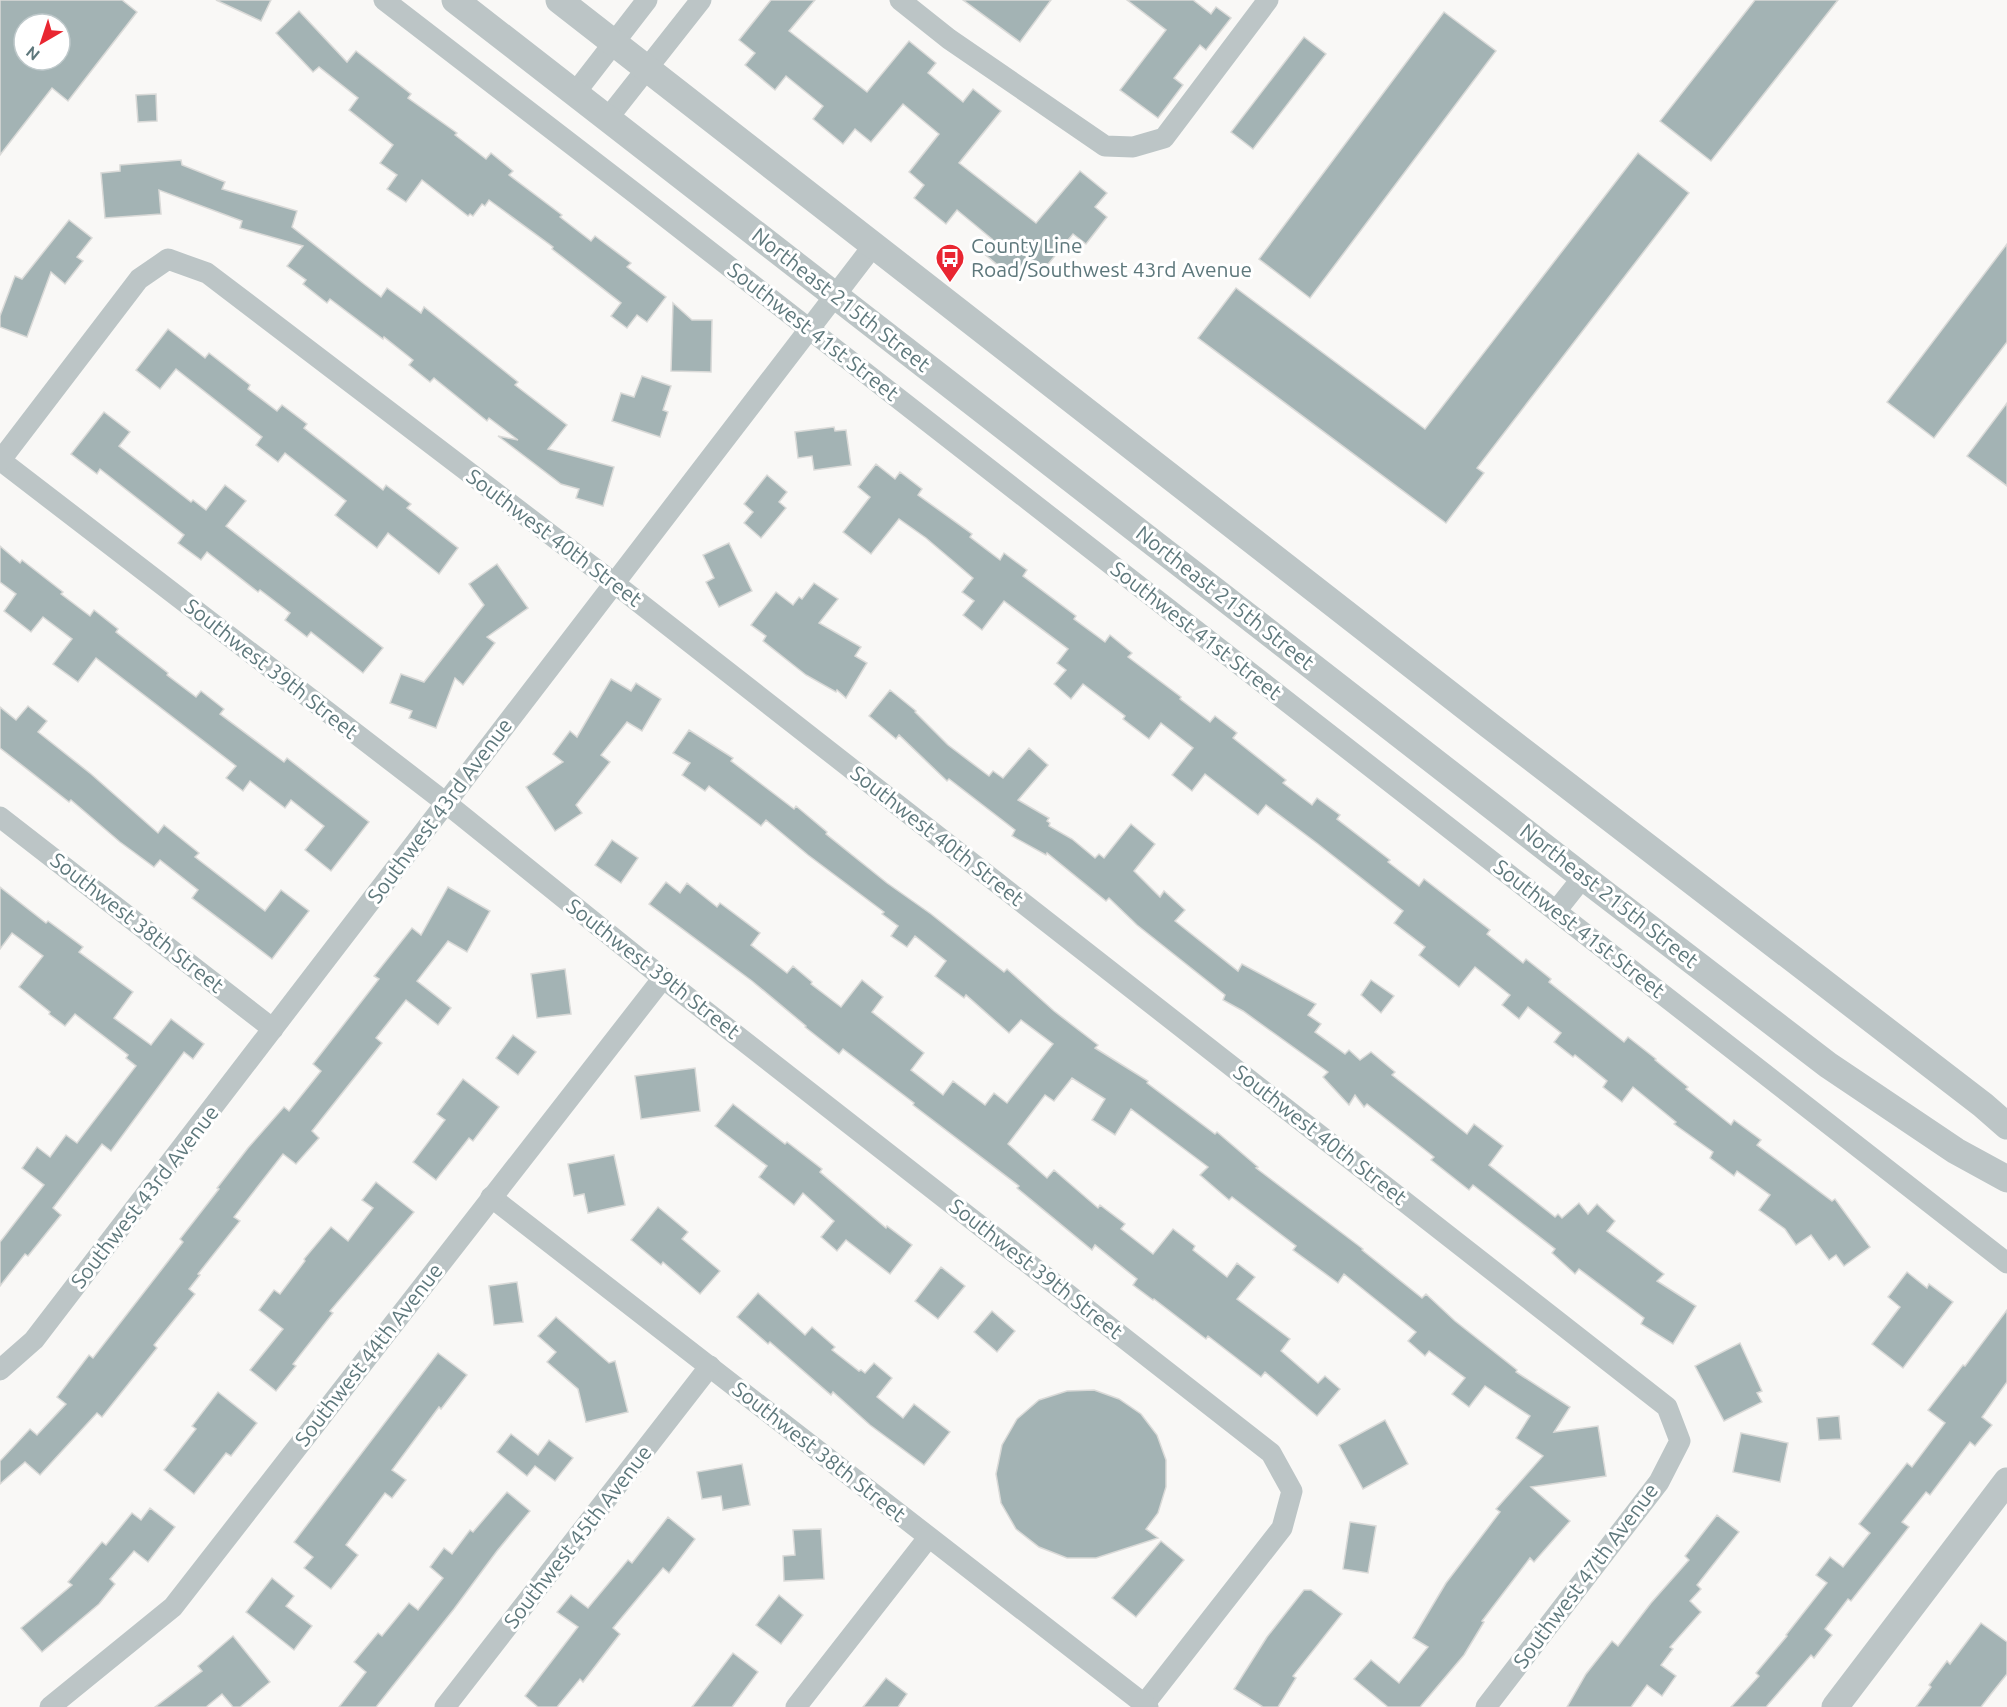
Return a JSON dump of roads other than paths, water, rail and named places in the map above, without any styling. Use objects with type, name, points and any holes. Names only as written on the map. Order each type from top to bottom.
[{"type":"street","name":"Southwest 41st Street","points":[[384,0],[2007,1263]]},
{"type":"street","name":"Northeast 215th Street","points":[[455,0],[1583,878],[1828,1065],[1956,1151],[2007,1179]]},
{"type":"street","points":[[559,0],[1485,722],[1983,1105],[2007,1126]]},
{"type":"street","points":[[575,93],[647,0]]},
{"type":"street","points":[[608,118],[700,0]]},
{"type":"street","points":[[900,0],[949,39],[1105,146],[1133,147],[1164,138],[1268,0]]},
{"type":"street","name":"Southwest 43rd Avenue","points":[[0,1370],[34,1340],[873,246]]},
{"type":"street","name":"Southwest 40th Street","points":[[0,460],[139,279],[168,259],[207,273],[614,584],[1667,1407],[1680,1442]]},
{"type":"street","name":"Southwest 39th Street","points":[[0,460],[446,803],[663,978],[1271,1453],[1292,1491],[1282,1528],[1145,1706]]},
{"type":"street","name":"Southwest 38th Street","points":[[0,817],[273,1029]]},
{"type":"street","points":[[1556,911],[1583,878]]},
{"type":"street","name":"Southwest 44th Avenue","points":[[50,1707],[173,1607],[663,978]]},
{"type":"street","name":"Southwest 38th Street","points":[[491,1197],[1145,1706]]},
{"type":"street","name":"Southwest 45th Avenue","points":[[445,1707],[710,1366]]},
{"type":"street","name":"Southwest 47th Avenue","points":[[1486,1707],[1659,1482],[1680,1442]]},
{"type":"street","points":[[1835,1707],[2007,1481]]},
{"type":"street","points":[[796,1707],[928,1538]]},
{"type":"place","name":"County Line Road/Southwest 43rd Avenue","points":[[950,284]]}]
